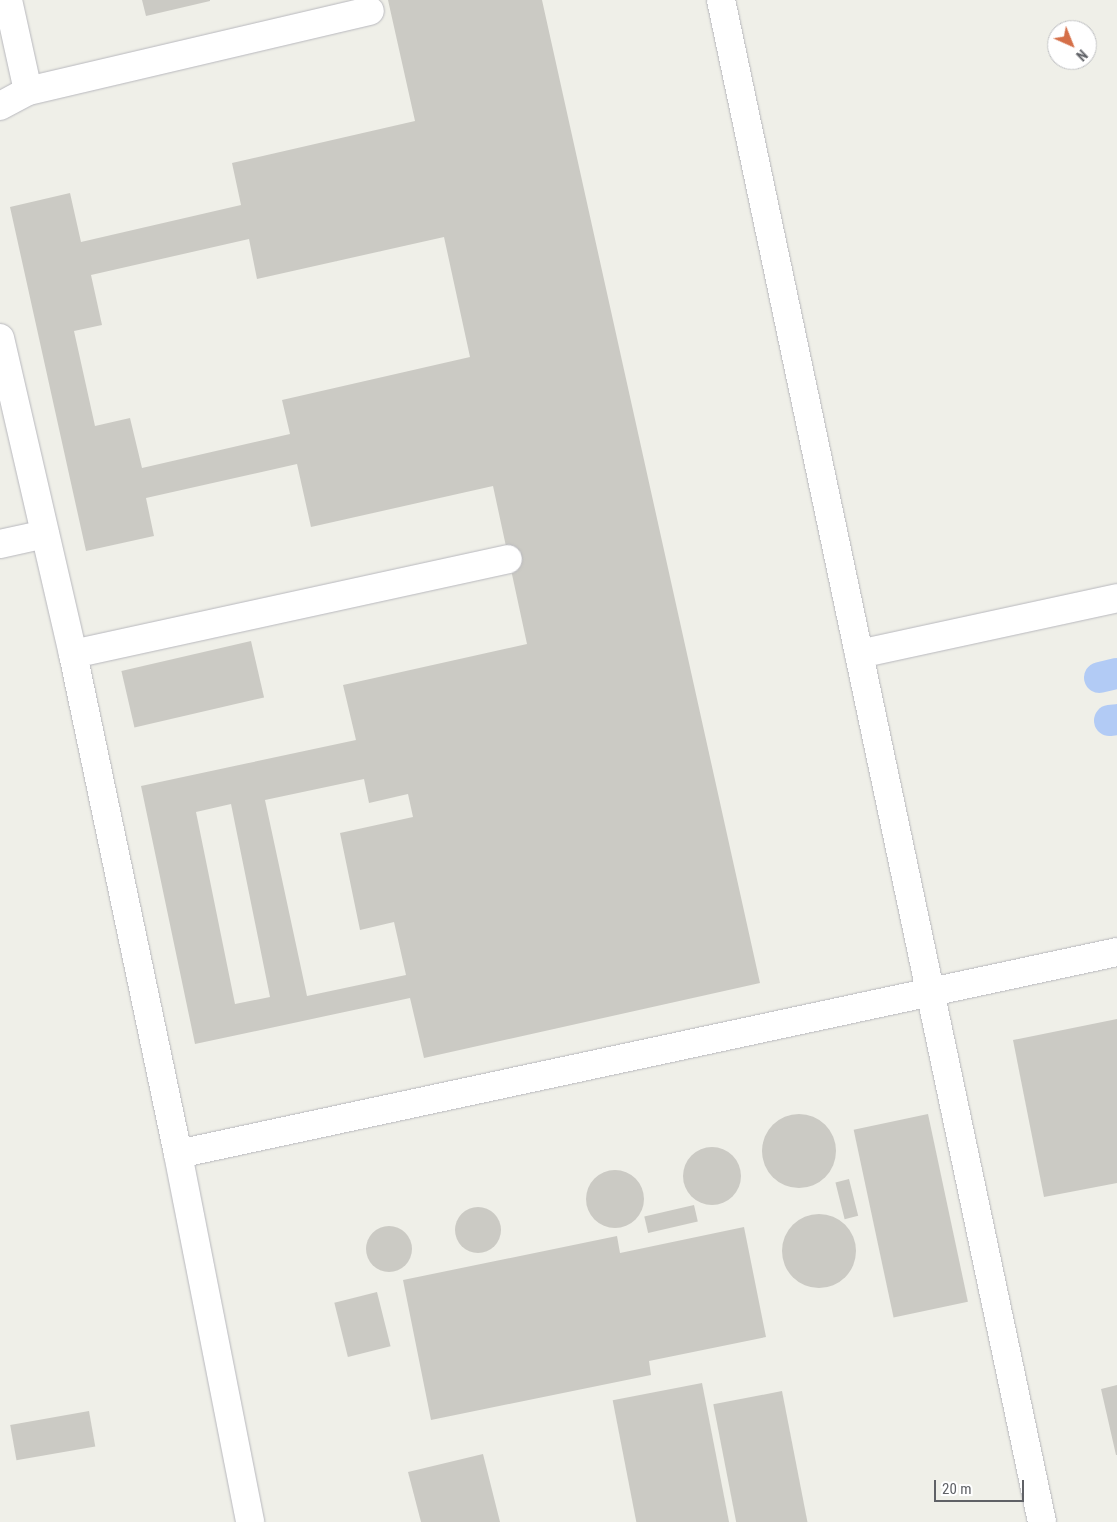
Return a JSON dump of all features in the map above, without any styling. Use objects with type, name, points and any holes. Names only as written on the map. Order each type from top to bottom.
[{"type":"lane","points":[[8,0],[28,91]]},
{"type":"lane","points":[[721,0],[1042,1522]]},
{"type":"lane","points":[[0,106],[28,91],[370,11]]},
{"type":"lane","points":[[0,338],[72,654],[178,1154],[250,1522]]},
{"type":"lane","points":[[0,544],[45,534]]},
{"type":"lane","points":[[72,654],[508,559]]},
{"type":"lane","points":[[859,654],[1117,598]]},
{"type":"lane","points":[[178,1154],[1117,952]]},
{"type":"building","points":[[142,0],[210,0],[210,1],[146,16]]},
{"type":"building","points":[[388,0],[542,0],[760,983],[424,1058],[410,998],[195,1044],[141,786],[356,740],[343,685],[527,644],[493,486],[311,527],[297,464],[146,498],[154,536],[86,551],[10,207],[70,193],[81,242],[241,205],[232,163],[415,121]],"holes":[[[444,237],[470,357],[282,400],[290,434],[142,468],[130,418],[95,426],[74,331],[102,325],[91,275],[249,239],[257,279]],[[364,779],[369,803],[408,794],[413,817],[340,833],[360,930],[394,922],[406,975],[307,996],[265,800]],[[231,804],[270,997],[235,1004],[196,812]]]},
{"type":"building","points":[[251,641],[264,698],[134,727],[121,671]]},
{"type":"building","points":[[1117,1019],[1117,1183],[1044,1197],[1013,1040]]},
{"type":"building","points":[[799,1114],[820,1120],[830,1130],[836,1151],[830,1172],[820,1182],[799,1188],[778,1182],[768,1172],[762,1151],[768,1130],[778,1120]]},
{"type":"building","points":[[928,1114],[968,1302],[894,1318],[854,1130]]},
{"type":"building","points":[[706,1147],[718,1147],[733,1155],[741,1170],[741,1182],[733,1197],[718,1205],[706,1205],[691,1197],[683,1182],[683,1170],[691,1155]]},
{"type":"building","points":[[609,1170],[621,1170],[636,1178],[644,1193],[644,1205],[636,1220],[621,1228],[609,1228],[594,1220],[586,1205],[586,1193],[594,1178]]},
{"type":"building","points":[[849,1179],[858,1216],[845,1219],[835,1182]]},
{"type":"building","points":[[694,1205],[698,1222],[648,1233],[644,1216]]},
{"type":"building","points":[[474,1207],[482,1207],[491,1211],[497,1217],[501,1230],[497,1243],[491,1249],[482,1253],[474,1253],[465,1249],[459,1243],[455,1234],[455,1226],[459,1217],[465,1211]]},
{"type":"building","points":[[819,1214],[840,1220],[850,1230],[856,1251],[850,1272],[840,1282],[819,1288],[798,1282],[788,1272],[782,1251],[788,1230],[798,1220]]},
{"type":"building","points":[[389,1226],[402,1230],[408,1236],[412,1249],[408,1262],[402,1268],[389,1272],[376,1268],[370,1262],[366,1249],[370,1236],[376,1230]]},
{"type":"building","points":[[744,1227],[766,1337],[649,1361],[651,1375],[431,1420],[403,1280],[617,1236],[620,1253]]},
{"type":"building","points":[[377,1292],[391,1346],[348,1357],[334,1303]]},
{"type":"building","points":[[702,1383],[729,1522],[636,1522],[613,1400]]},
{"type":"building","points":[[1117,1385],[1117,1455],[1116,1455],[1101,1389]]},
{"type":"building","points":[[782,1391],[807,1522],[736,1522],[713,1404]]},
{"type":"building","points":[[89,1411],[95,1446],[16,1460],[10,1425]]},
{"type":"building","points":[[483,1454],[500,1522],[421,1522],[408,1472]]},
{"type":"waterway","points":[[1099,677],[1117,673]]},
{"type":"waterway","points":[[1109,720],[1117,719]]}]
